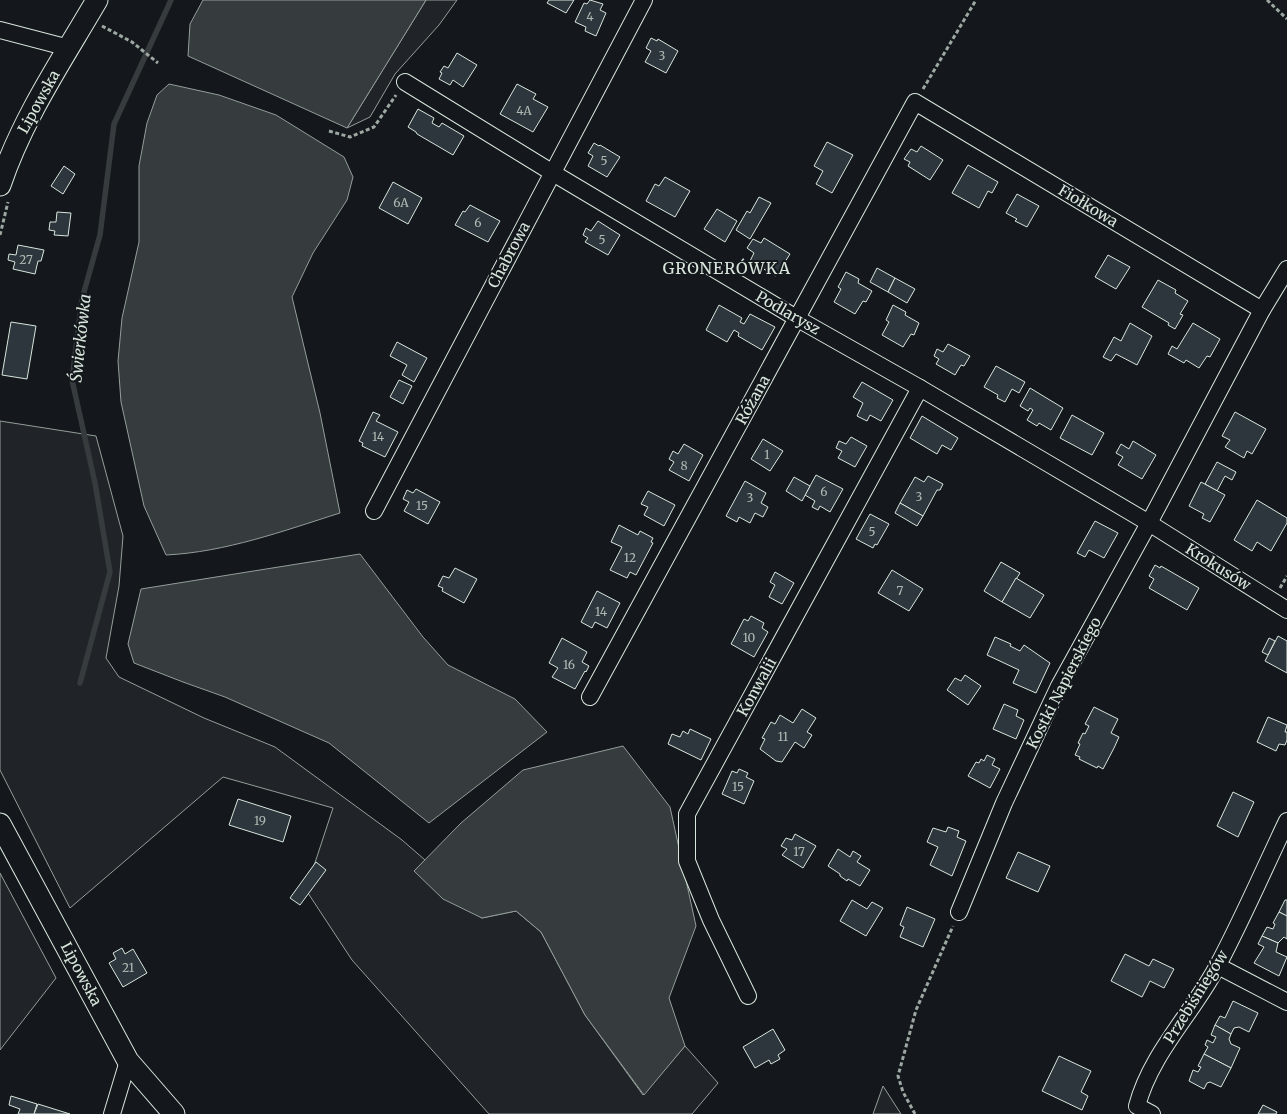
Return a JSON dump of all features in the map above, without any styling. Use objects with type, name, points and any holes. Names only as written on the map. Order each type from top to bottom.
[{"type":"street","name":"Lipowska","points":[[0,185],[8,159],[28,119],[97,0]]},
{"type":"street","name":"Chabrowa","points":[[374,511],[644,0]]},
{"type":"street","points":[[0,30],[69,48]]},
{"type":"street","name":"Podlarysz","points":[[405,82],[798,319],[920,388],[1149,523]]},
{"type":"street","name":"Fiołkowa","points":[[915,102],[1262,310]]},
{"type":"street","name":"Różana","points":[[590,697],[915,102]]},
{"type":"street","name":"Kostki Napierskiego","points":[[959,912],[1004,803],[1059,686],[1149,523],[1262,310],[1287,269]]},
{"type":"street","name":"Konwalii","points":[[748,996],[711,920],[688,861],[687,814],[920,388]]},
{"type":"street","name":"Krokusów","points":[[1149,523],[1287,610]]},
{"type":"street","name":"Przebiśniegów","points":[[1142,1112],[1142,1089],[1155,1062],[1218,966],[1287,821]]},
{"type":"street","name":"Lipowska","points":[[0,824],[128,1061],[174,1114]]},
{"type":"street","points":[[1218,966],[1287,1002]]},
{"type":"street","points":[[112,1114],[128,1061]]},
{"type":"path","points":[[915,102],[976,0]]},
{"type":"path","points":[[1268,0],[1287,19]]},
{"type":"path","points":[[95,22],[132,42],[158,63]]},
{"type":"path","points":[[329,131],[350,137],[374,126],[405,82]]},
{"type":"path","points":[[915,1114],[903,1092],[898,1076],[916,1010],[959,912]]},
{"type":"shaded area","points":[[203,0],[426,0],[347,128],[188,56],[190,24]]},
{"type":"shaded area","points":[[426,0],[457,0],[439,25],[395,74],[370,117],[347,128]]},
{"type":"shaded area","points":[[169,84],[219,95],[276,115],[344,157],[353,177],[347,200],[313,253],[292,297],[320,413],[340,513],[232,545],[210,550],[166,555],[144,506],[121,402],[118,361],[122,318],[139,242],[139,166],[147,123],[157,95]]},
{"type":"shaded area","points":[[0,421],[96,436],[123,536],[119,586],[106,658],[119,677],[204,718],[275,747],[402,840],[425,860],[414,871],[482,918],[516,911],[541,932],[585,1015],[643,1095],[685,1046],[718,1083],[692,1114],[489,1114],[352,960],[306,890],[333,808],[223,777],[70,908],[0,770]]},
{"type":"shaded area","points":[[360,554],[423,637],[448,665],[515,699],[547,732],[429,823],[329,743],[225,697],[134,663],[128,644],[141,589]]},
{"type":"shaded area","points":[[623,746],[670,807],[696,926],[669,998],[685,1046],[644,1095],[585,1015],[541,932],[516,911],[482,918],[443,899],[414,871],[461,823],[523,770]]},
{"type":"shaded area","points":[[0,873],[56,978],[0,1050]]},
{"type":"shaded area","points":[[883,1086],[901,1114],[873,1114]]},
{"type":"building","points":[[549,0],[574,0],[566,13],[547,3]]},
{"type":"building","points":[[590,0],[603,4],[600,10],[606,13],[596,36],[585,31],[586,27],[575,22],[584,3],[587,4]]},
{"type":"building","points":[[651,38],[657,41],[658,39],[678,51],[666,73],[645,62],[651,51],[646,48]]},
{"type":"building","points":[[457,53],[477,65],[463,87],[453,80],[450,85],[439,79],[442,73],[440,72],[444,66],[448,68]]},
{"type":"building","points":[[517,84],[536,94],[533,99],[548,107],[533,132],[500,114]]},
{"type":"building","points":[[418,109],[434,118],[432,123],[439,127],[442,123],[464,136],[453,155],[408,127]]},
{"type":"building","points":[[827,142],[853,155],[832,193],[816,184],[823,171],[814,166]]},
{"type":"building","points":[[594,143],[620,157],[607,177],[588,166],[593,156],[588,153]]},
{"type":"building","points":[[921,146],[943,160],[930,180],[908,166],[910,162],[904,159],[911,149],[917,152]]},
{"type":"building","points":[[968,165],[998,182],[992,193],[988,191],[979,208],[952,193]]},
{"type":"building","points":[[64,166],[75,174],[63,194],[51,186]]},
{"type":"building","points":[[665,177],[690,191],[675,217],[646,201],[655,184],[659,186]]},
{"type":"building","points":[[393,182],[422,198],[408,224],[379,208]]},
{"type":"building","points":[[1017,194],[1039,206],[1027,227],[1015,221],[1017,219],[1006,213]]},
{"type":"building","points":[[759,197],[771,203],[750,239],[736,230],[747,211],[750,213]]},
{"type":"building","points":[[470,205],[500,221],[488,242],[455,225],[463,211],[465,212]]},
{"type":"building","points":[[717,209],[737,221],[725,242],[704,229]]},
{"type":"building","points":[[57,212],[71,213],[68,236],[54,235],[55,231],[49,230],[50,222],[56,222]]},
{"type":"building","points":[[598,221],[620,235],[608,255],[585,242],[588,238],[583,235],[586,228],[591,231]]},
{"type":"building","points":[[764,238],[790,254],[776,276],[749,263],[754,253],[747,248],[753,239],[761,243]]},
{"type":"building","points":[[18,245],[44,250],[41,261],[38,261],[35,274],[13,269],[15,262],[8,260],[9,254],[16,255]]},
{"type":"building","points":[[1108,255],[1130,267],[1116,289],[1095,277]]},
{"type":"building","points":[[877,268],[895,278],[888,292],[870,282]]},
{"type":"building","points":[[846,272],[859,279],[858,283],[872,291],[866,302],[863,301],[855,314],[834,302],[841,289],[838,287]]},
{"type":"building","points":[[895,278],[915,289],[907,303],[888,292]]},
{"type":"building","points":[[1158,280],[1176,290],[1175,293],[1188,301],[1180,314],[1183,315],[1175,329],[1168,325],[1169,323],[1142,307]]},
{"type":"building","points":[[719,305],[742,318],[740,322],[744,324],[750,314],[775,327],[762,350],[738,336],[739,333],[734,330],[727,342],[706,330]]},
{"type":"building","points":[[893,305],[906,312],[905,315],[919,323],[914,335],[911,334],[903,347],[882,335],[889,322],[886,320]]},
{"type":"building","points":[[11,322],[36,326],[27,379],[2,375]]},
{"type":"building","points":[[1130,323],[1152,336],[1137,365],[1116,354],[1111,361],[1103,357],[1114,337],[1121,341]]},
{"type":"building","points":[[1193,323],[1220,339],[1210,357],[1207,356],[1199,368],[1186,360],[1184,363],[1168,354],[1172,346],[1177,349]]},
{"type":"building","points":[[397,342],[427,358],[414,382],[402,375],[407,365],[390,356]]},
{"type":"building","points":[[948,344],[970,356],[955,375],[936,364],[939,359],[934,356],[937,349],[943,352]]},
{"type":"building","points":[[996,366],[1025,382],[1019,393],[1012,389],[1005,402],[997,398],[998,395],[984,387]]},
{"type":"building","points":[[399,380],[412,386],[403,404],[390,397]]},
{"type":"building","points":[[862,382],[893,400],[881,421],[870,415],[867,421],[857,416],[863,403],[853,397]]},
{"type":"building","points":[[1030,388],[1063,408],[1051,430],[1039,423],[1037,426],[1027,420],[1033,410],[1030,408],[1028,411],[1020,406]]},
{"type":"building","points":[[373,412],[380,415],[376,421],[398,432],[385,457],[362,446],[363,443],[359,441]]},
{"type":"building","points":[[1235,412],[1266,429],[1252,454],[1247,451],[1244,458],[1225,447],[1230,440],[1222,436]]},
{"type":"building","points":[[1072,415],[1104,433],[1092,455],[1060,438]]},
{"type":"building","points":[[922,416],[958,438],[951,450],[942,445],[937,454],[910,438]]},
{"type":"building","points":[[851,437],[867,446],[855,467],[838,458],[842,451],[836,448],[839,441],[846,444]]},
{"type":"building","points":[[763,439],[783,451],[770,471],[751,459]]},
{"type":"building","points":[[1133,441],[1156,455],[1142,479],[1118,465],[1123,457],[1116,453],[1121,444],[1129,449]]},
{"type":"building","points":[[684,444],[703,455],[689,481],[669,470],[674,462],[669,459],[673,451],[678,454]]},
{"type":"building","points":[[1217,462],[1236,472],[1232,480],[1225,476],[1217,491],[1205,484]]},
{"type":"building","points":[[816,475],[843,489],[830,512],[820,506],[818,510],[812,507],[815,501],[805,495]]},
{"type":"building","points":[[928,476],[943,484],[940,490],[937,490],[923,516],[900,503],[915,477],[924,482]]},
{"type":"building","points":[[794,477],[810,486],[802,501],[786,491]]},
{"type":"building","points":[[745,481],[766,493],[761,503],[768,507],[763,517],[755,513],[750,523],[739,517],[737,522],[726,516]]},
{"type":"building","points":[[1201,482],[1225,495],[1210,522],[1202,518],[1204,514],[1189,506]]},
{"type":"building","points":[[416,489],[440,502],[428,524],[404,511],[409,502],[403,499],[407,490],[413,493]]},
{"type":"building","points":[[648,491],[675,505],[664,526],[644,515],[648,507],[641,504]]},
{"type":"building","points":[[1257,500],[1287,518],[1287,523],[1271,551],[1257,542],[1252,551],[1234,540]]},
{"type":"building","points":[[900,503],[923,516],[917,526],[895,513]]},
{"type":"building","points":[[870,514],[889,524],[877,545],[875,544],[873,548],[856,539]]},
{"type":"building","points":[[1095,521],[1118,533],[1104,558],[1089,550],[1085,557],[1077,553]]},
{"type":"building","points":[[619,525],[638,535],[640,531],[653,538],[651,542],[653,543],[636,575],[630,572],[627,578],[610,570],[622,547],[611,542]]},
{"type":"building","points":[[1001,562],[1020,573],[1002,602],[984,591]]},
{"type":"building","points":[[1155,565],[1160,568],[1161,566],[1199,588],[1187,610],[1149,588],[1154,579],[1149,576]]},
{"type":"building","points":[[455,568],[477,579],[464,603],[442,591],[443,588],[438,586],[443,576],[449,578]]},
{"type":"building","points":[[892,570],[923,589],[909,611],[878,593]]},
{"type":"building","points":[[775,572],[794,583],[782,604],[769,597],[775,585],[770,582]]},
{"type":"building","points":[[1016,578],[1044,595],[1030,618],[1002,602]]},
{"type":"building","points":[[597,591],[620,603],[607,628],[595,622],[592,628],[581,622]]},
{"type":"building","points":[[751,616],[764,623],[762,628],[768,632],[754,657],[731,644],[744,619],[748,621]]},
{"type":"building","points":[[1278,636],[1287,641],[1287,673],[1265,661]]},
{"type":"building","points":[[995,637],[1011,644],[1010,646],[1020,651],[1024,645],[1050,663],[1036,693],[1013,683],[1019,670],[987,655]]},
{"type":"building","points":[[562,638],[587,652],[582,662],[589,666],[575,689],[552,677],[558,668],[549,663]]},
{"type":"building","points":[[1269,638],[1275,641],[1268,655],[1262,652]]},
{"type":"building","points":[[965,675],[981,686],[968,705],[947,690],[955,678],[961,681]]},
{"type":"building","points":[[1004,704],[1018,710],[1016,716],[1024,720],[1016,739],[993,729]]},
{"type":"building","points":[[1094,707],[1118,719],[1111,733],[1119,737],[1103,769],[1079,759],[1080,757],[1075,755],[1080,744],[1078,743],[1089,726],[1085,724]]},
{"type":"building","points":[[802,709],[816,718],[807,732],[812,735],[804,748],[795,742],[782,762],[776,761],[760,749],[765,739],[762,738],[771,722],[775,724],[780,715],[793,723]]},
{"type":"building","points":[[1268,717],[1287,725],[1285,745],[1279,744],[1276,751],[1257,742]]},
{"type":"building","points":[[690,729],[711,739],[701,760],[668,744],[672,734],[680,737],[683,731],[688,734]]},
{"type":"building","points":[[987,755],[995,759],[992,765],[1000,769],[990,788],[968,776],[976,762],[979,763],[981,759],[984,761]]},
{"type":"building","points":[[739,769],[748,773],[746,777],[754,781],[744,804],[722,794],[732,771],[737,773]]},
{"type":"building","points":[[1233,792],[1254,802],[1238,837],[1217,826]]},
{"type":"building","points":[[238,799],[291,816],[283,842],[229,825]]},
{"type":"building","points":[[948,827],[959,831],[957,837],[966,841],[952,876],[930,865],[938,847],[927,842],[933,828],[946,832]]},
{"type":"building","points":[[795,834],[816,846],[803,868],[782,855],[787,849],[781,846],[786,838],[792,840]]},
{"type":"building","points":[[838,849],[850,857],[853,851],[861,856],[857,862],[870,870],[860,886],[848,879],[847,881],[828,866]]},
{"type":"building","points":[[1018,852],[1050,866],[1038,892],[1006,878]]},
{"type":"building","points":[[316,862],[326,870],[300,905],[290,898]]},
{"type":"building","points":[[852,900],[867,909],[872,902],[883,908],[866,936],[840,921]]},
{"type":"building","points":[[1285,900],[1287,900],[1287,916],[1279,912]]},
{"type":"building","points":[[907,907],[935,919],[923,947],[900,937],[904,927],[900,925]]},
{"type":"building","points":[[1279,912],[1287,916],[1287,939],[1284,937],[1278,943],[1262,936],[1267,927],[1273,929],[1275,924],[1273,923]]},
{"type":"building","points":[[1262,936],[1278,943],[1276,952],[1287,957],[1279,976],[1254,963],[1264,947],[1258,944]]},
{"type":"building","points":[[122,948],[125,954],[133,949],[147,973],[123,987],[109,963],[116,959],[113,953]]},
{"type":"building","points":[[1125,954],[1149,966],[1153,959],[1174,969],[1164,988],[1150,981],[1142,997],[1111,981]]},
{"type":"building","points":[[1233,1001],[1258,1013],[1249,1032],[1239,1027],[1234,1028],[1231,1034],[1215,1025],[1220,1016],[1225,1018]]},
{"type":"building","points":[[1215,1025],[1231,1034],[1229,1039],[1231,1044],[1240,1048],[1231,1068],[1204,1054],[1208,1047],[1205,1045],[1207,1040],[1213,1043],[1216,1037],[1211,1035]]},
{"type":"building","points":[[773,1029],[785,1050],[778,1055],[780,1059],[771,1064],[769,1060],[755,1068],[743,1047]]},
{"type":"building","points":[[1204,1054],[1231,1068],[1221,1087],[1210,1082],[1207,1083],[1204,1089],[1189,1081],[1193,1070],[1198,1072],[1201,1067],[1198,1066]]},
{"type":"building","points":[[1059,1056],[1091,1071],[1081,1092],[1088,1096],[1082,1110],[1042,1091]]},
{"type":"building","points":[[11,1096],[37,1104],[34,1114],[18,1114],[20,1109],[9,1105]]},
{"type":"building","points":[[38,1104],[70,1114],[34,1114]]},
{"type":"building","points":[[1263,1105],[1277,1112],[1276,1114],[1258,1114]]},
{"type":"waterway","name":"Świerkówka","points":[[80,683],[110,572],[95,483],[72,380],[82,299],[100,235],[114,124],[171,0]]},
{"type":"district","name":"GRONERÓWKA","points":[[727,268]]}]
